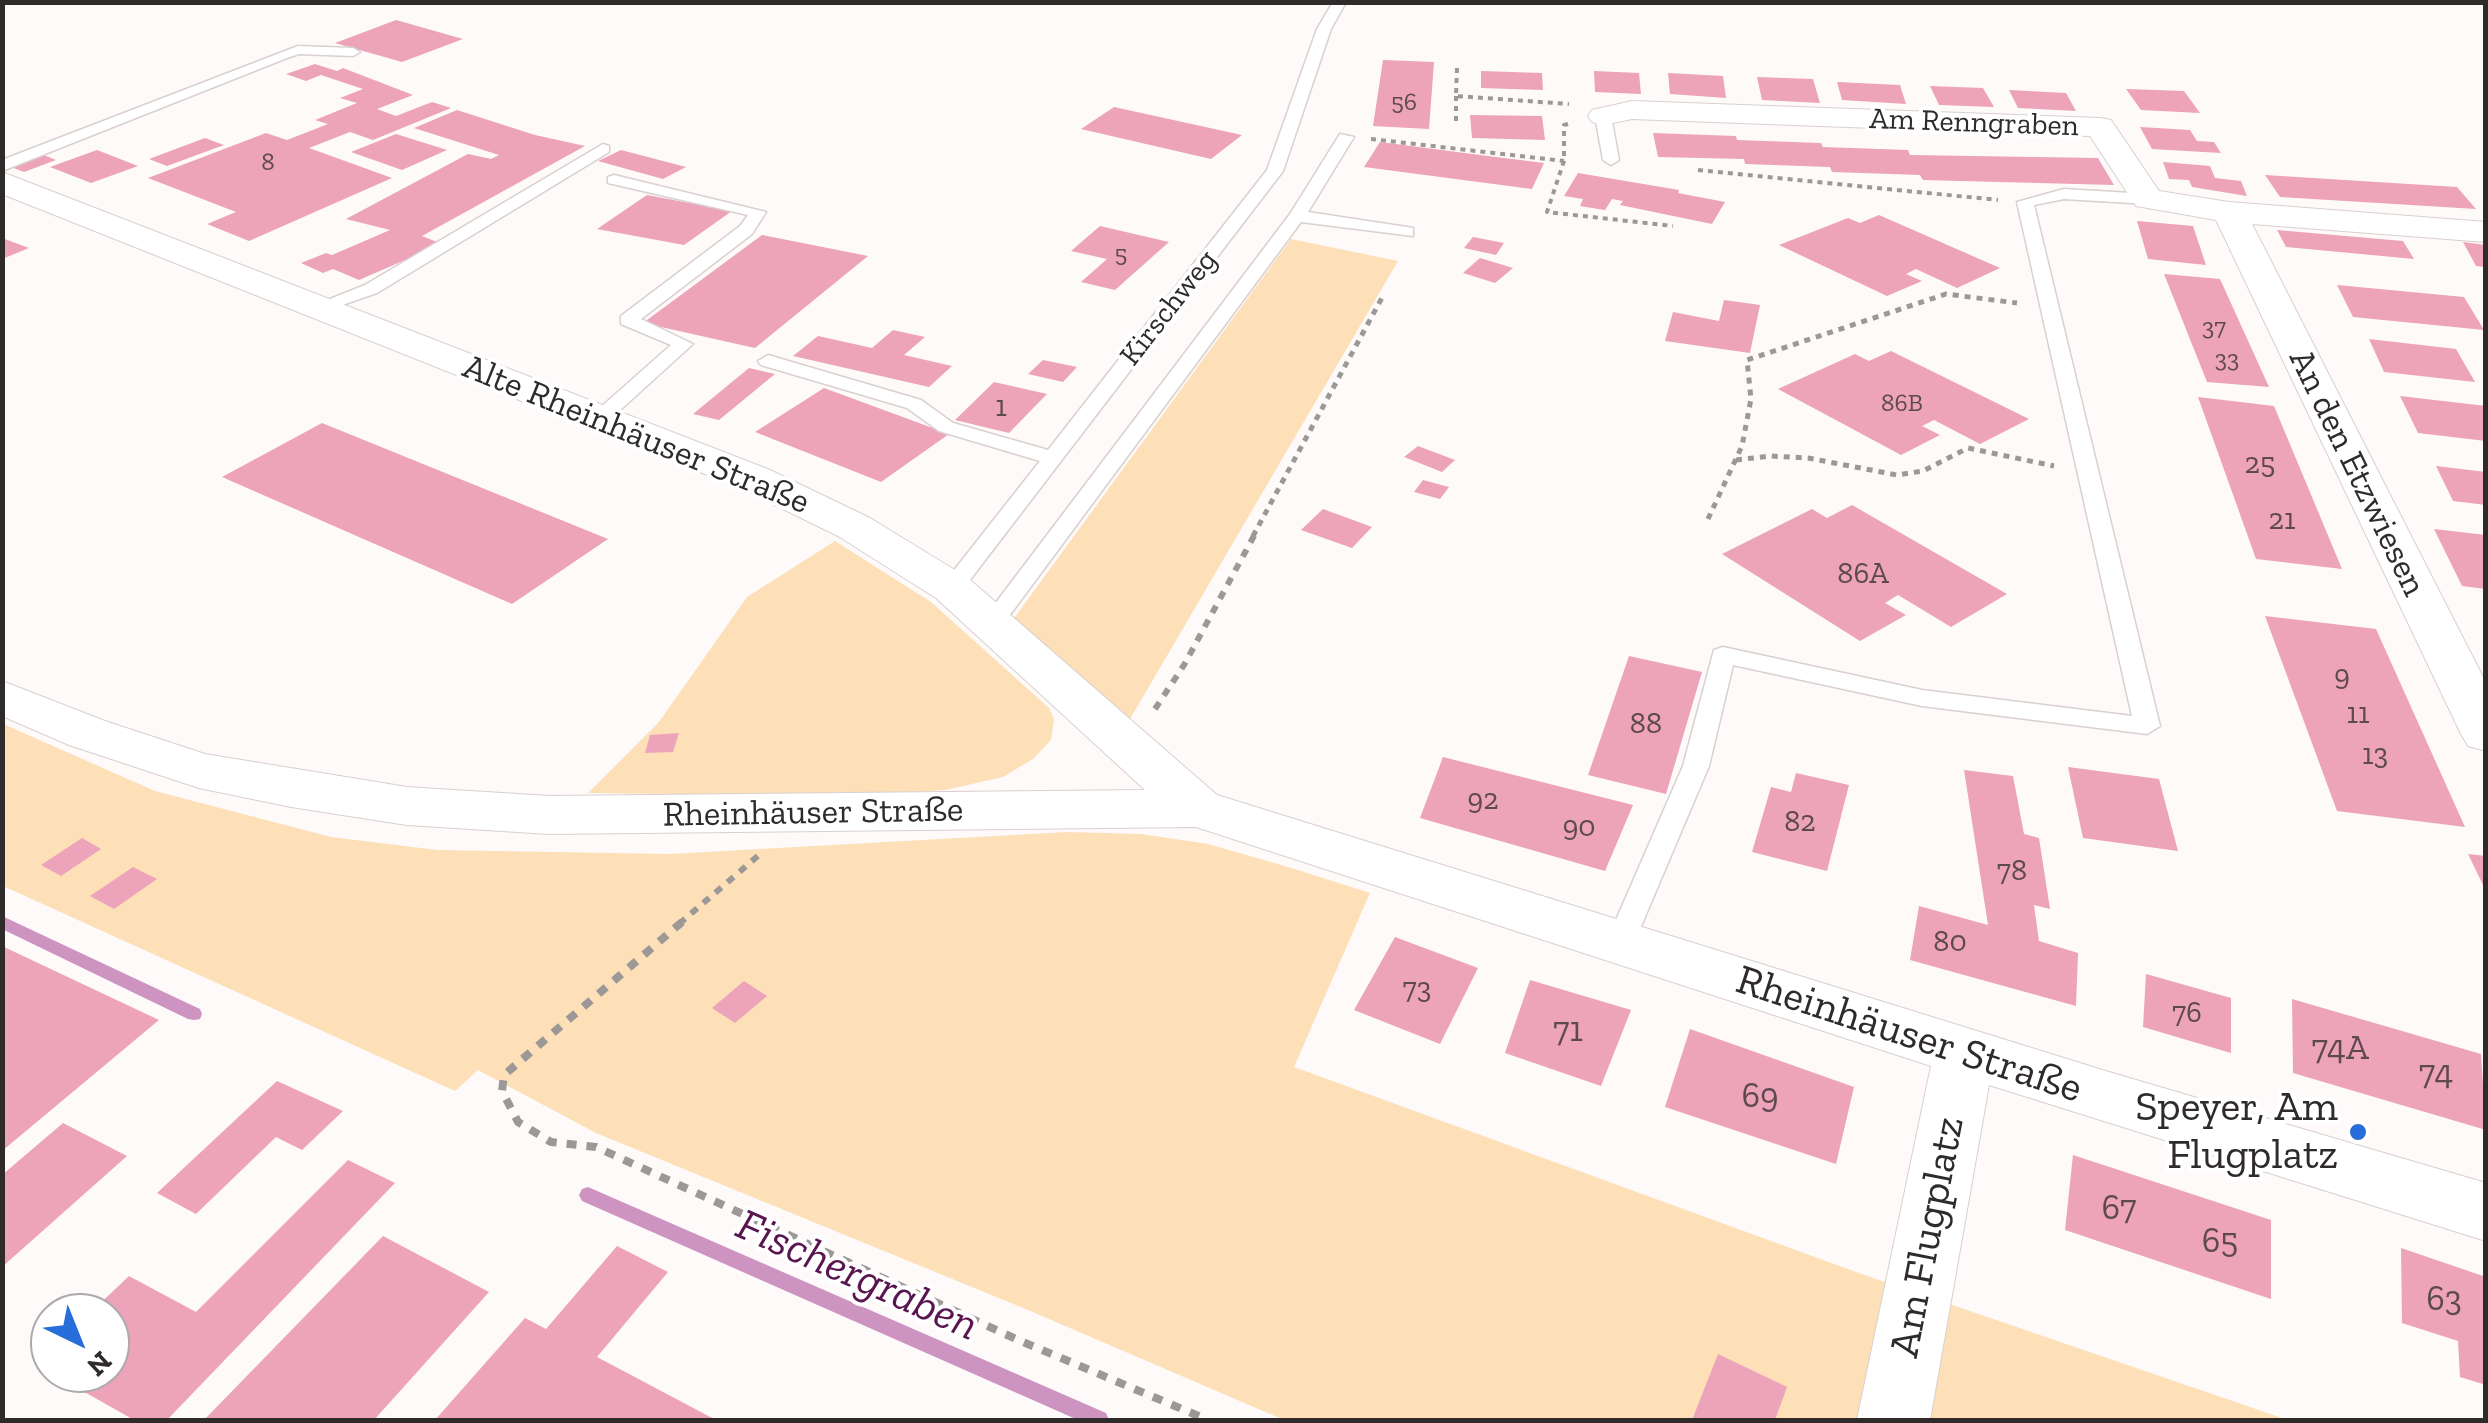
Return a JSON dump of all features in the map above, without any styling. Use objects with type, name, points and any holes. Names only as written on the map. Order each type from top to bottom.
[{"type":"street","name":"Am Renngraben","points":[[1604,116],[1632,110],[2100,127],[2148,198]]},
{"type":"street","name":"Alte Rheinhäuser Straße","points":[[2,182],[755,479],[854,527],[952,588],[1198,808]]},
{"type":"street","points":[[2148,198],[2229,212],[2486,232]]},
{"type":"street","name":"An den Etzwiesen","points":[[2229,212],[2486,734]]},
{"type":"street","name":"Rheinhäuser Straße","points":[[2,697],[87,733],[200,770],[291,789],[407,806],[550,815],[1198,808],[1964,1053],[2486,1212]]},
{"type":"street","name":"Am Flugplatz","points":[[1892,1420],[1964,1053]]},
{"type":"lane","name":"Kirschweg","points":[[952,588],[1275,171],[1324,29],[1340,2]]},
{"type":"lane","points":[[2,166],[282,55],[298,50],[352,52]]},
{"type":"lane","points":[[1604,116],[1611,160]]},
{"type":"lane","points":[[990,626],[1297,216],[1346,137]]},
{"type":"lane","points":[[319,307],[371,288],[420,262],[453,243],[473,225],[603,148]]},
{"type":"lane","points":[[600,418],[684,344],[628,320],[746,230],[758,212],[614,180]]},
{"type":"lane","points":[[1620,943],[1696,766],[1723,656],[1922,698],[2147,726],[2024,202],[2064,194],[2148,198]]},
{"type":"lane","points":[[1297,216],[1406,232]]},
{"type":"lane","points":[[768,361],[914,404],[946,427],[1053,458]]},
{"type":"path","points":[[1456,122],[1457,68]]},
{"type":"path","points":[[1456,96],[1560,101],[1604,116]]},
{"type":"path","points":[[1346,137],[1564,161],[1547,212],[1673,226]]},
{"type":"path","points":[[1698,170],[2024,202]]},
{"type":"path","points":[[1128,747],[1184,665],[1384,294]]},
{"type":"path","points":[[1708,518],[1735,460],[1751,400],[1747,360],[1946,294],[1999,301]]},
{"type":"path","points":[[1735,460],[1770,456],[1808,458],[1897,475],[1923,471],[1968,448],[2029,464]]},
{"type":"path","points":[[805,815],[504,1075],[502,1091],[518,1122],[551,1142],[596,1147],[1016,1338],[1208,1420]]},
{"type":"shaded area","points":[[1291,239],[1398,261],[1130,719],[1009,625]]},
{"type":"shaded area","points":[[835,541],[931,602],[1049,708],[1054,719],[1051,740],[1033,759],[1003,777],[945,790],[865,796],[588,793],[659,722],[747,597]]},
{"type":"shaded area","points":[[3,724],[155,791],[331,837],[437,850],[670,854],[1067,832],[1141,834],[1208,844],[1285,866],[1370,893],[1294,1067],[1856,1272],[2288,1420],[1284,1420],[596,1133],[478,1070],[455,1091],[3,886]]},
{"type":"building","points":[[396,20],[463,39],[402,62],[335,43]]},
{"type":"building","points":[[1383,60],[1434,62],[1429,129],[1373,126]]},
{"type":"building","points":[[315,64],[337,71],[343,68],[413,95],[377,109],[396,116],[432,102],[451,108],[373,140],[350,132],[309,148],[392,178],[249,241],[207,224],[236,212],[148,178],[266,133],[287,140],[328,124],[315,120],[357,103],[340,98],[363,89],[321,75],[306,81],[286,74]]},
{"type":"building","points":[[1481,71],[1542,73],[1543,90],[1481,88]]},
{"type":"building","points":[[1594,71],[1639,73],[1641,94],[1595,92]]},
{"type":"building","points":[[1668,73],[1723,76],[1726,98],[1670,94]]},
{"type":"building","points":[[1757,77],[1813,79],[1820,103],[1762,100]]},
{"type":"building","points":[[1837,82],[1900,85],[1906,104],[1842,100]]},
{"type":"building","points":[[1930,86],[1983,88],[1994,107],[1939,105]]},
{"type":"building","points":[[2126,89],[2184,91],[2200,113],[2141,110]]},
{"type":"building","points":[[2009,90],[2066,93],[2076,111],[2018,108]]},
{"type":"building","points":[[1114,107],[1242,135],[1211,159],[1081,129]]},
{"type":"building","points":[[457,110],[585,146],[422,236],[442,244],[359,280],[333,269],[323,273],[301,263],[326,253],[332,255],[390,230],[346,219],[468,154],[491,159],[499,155],[414,128]]},
{"type":"building","points":[[1470,115],[1542,116],[1545,140],[1472,138]]},
{"type":"building","points":[[2140,127],[2190,130],[2197,141],[2214,142],[2221,153],[2152,149]]},
{"type":"building","points":[[1653,133],[1908,150],[1910,155],[2098,158],[2114,185],[1923,180],[1920,175],[1745,164],[1744,159],[1658,157]]},
{"type":"building","points":[[396,134],[447,150],[402,170],[351,152]]},
{"type":"building","points":[[205,138],[224,145],[167,166],[149,159]]},
{"type":"building","points":[[1380,142],[1544,163],[1532,189],[1364,167]]},
{"type":"building","points":[[97,150],[138,166],[91,183],[50,167]]},
{"type":"building","points":[[621,150],[686,167],[663,179],[598,161]]},
{"type":"building","points":[[44,155],[56,160],[24,172],[11,167]]},
{"type":"building","points":[[2163,162],[2210,166],[2215,178],[2241,181],[2247,196],[2192,187],[2189,180],[2169,179]]},
{"type":"building","points":[[1578,173],[1725,202],[1712,224],[1620,205],[1623,201],[1612,199],[1605,210],[1580,206],[1583,199],[1564,196]]},
{"type":"building","points":[[2265,175],[2457,187],[2476,209],[2280,197]]},
{"type":"building","points":[[647,195],[732,211],[684,245],[597,229]]},
{"type":"building","points":[[1879,215],[2000,268],[1957,288],[1916,269],[1906,274],[1922,281],[1887,296],[1779,245],[1848,218],[1860,223]]},
{"type":"building","points":[[2137,221],[2193,226],[2206,265],[2148,259]]},
{"type":"building","points":[[1100,226],[1169,242],[1115,290],[1081,282],[1107,259],[1071,251]]},
{"type":"building","points":[[2277,230],[2403,241],[2414,259],[2286,247]]},
{"type":"building","points":[[762,235],[868,256],[755,348],[643,323]]},
{"type":"building","points":[[1473,237],[1504,243],[1496,255],[1464,248]]},
{"type":"building","points":[[2,238],[29,248],[2,259]]},
{"type":"building","points":[[2463,242],[2486,245],[2486,267],[2476,266]]},
{"type":"building","points":[[1480,258],[1513,268],[1495,283],[1463,273]]},
{"type":"building","points":[[2164,274],[2220,279],[2269,387],[2207,382]]},
{"type":"building","points":[[2337,285],[2464,297],[2484,330],[2353,317]]},
{"type":"building","points":[[1724,300],[1760,305],[1750,353],[1665,341],[1673,312],[1719,321]]},
{"type":"building","points":[[893,330],[925,337],[904,355],[952,366],[929,387],[793,356],[818,336],[872,348]]},
{"type":"building","points":[[2369,339],[2456,349],[2475,382],[2384,372]]},
{"type":"building","points":[[1891,351],[2029,419],[1980,444],[1934,420],[1922,426],[1940,435],[1901,455],[1778,389],[1855,354],[1869,361]]},
{"type":"building","points":[[1043,360],[1077,367],[1063,382],[1028,374]]},
{"type":"building","points":[[749,368],[775,374],[719,420],[693,414]]},
{"type":"building","points":[[994,382],[1047,394],[1009,433],[955,420]]},
{"type":"building","points":[[824,388],[949,434],[881,482],[755,432]]},
{"type":"building","points":[[2400,396],[2486,406],[2486,441],[2418,433]]},
{"type":"building","points":[[2198,397],[2274,406],[2342,569],[2256,559]]},
{"type":"building","points":[[322,423],[608,539],[512,604],[222,477]]},
{"type":"building","points":[[1418,446],[1455,460],[1442,472],[1404,457]]},
{"type":"building","points":[[2436,466],[2486,472],[2486,505],[2453,501]]},
{"type":"building","points":[[1423,480],[1449,487],[1440,499],[1414,492]]},
{"type":"building","points":[[1852,505],[2007,594],[1951,627],[1898,595],[1885,603],[1906,615],[1860,641],[1722,554],[1812,509],[1827,518]]},
{"type":"building","points":[[1323,509],[1372,527],[1352,548],[1301,530]]},
{"type":"building","points":[[2434,529],[2486,535],[2486,589],[2462,586]]},
{"type":"building","points":[[2265,616],[2376,629],[2465,827],[2337,811]]},
{"type":"building","points":[[1629,656],[1702,672],[1666,794],[1588,775]]},
{"type":"building","points":[[679,733],[673,752],[645,753],[650,735]]},
{"type":"building","points":[[1443,757],[1633,805],[1605,871],[1420,818]]},
{"type":"building","points":[[2068,767],[2159,779],[2178,851],[2083,838]]},
{"type":"building","points":[[1964,770],[2013,776],[2024,834],[2039,838],[2050,909],[2034,905],[2039,941],[2078,953],[2076,1006],[1910,960],[1919,906],[1988,925]]},
{"type":"building","points":[[1796,773],[1849,785],[1827,871],[1752,852],[1771,787],[1791,792]]},
{"type":"building","points":[[82,838],[101,849],[61,876],[41,865]]},
{"type":"building","points":[[2468,854],[2486,856],[2486,891]]},
{"type":"building","points":[[133,867],[157,879],[114,909],[90,896]]},
{"type":"building","points":[[1395,937],[1478,968],[1440,1044],[1354,1010]]},
{"type":"building","points":[[2,946],[159,1020],[2,1151]]},
{"type":"building","points":[[2146,974],[2231,998],[2231,1053],[2143,1027]]},
{"type":"building","points":[[1530,980],[1631,1010],[1601,1086],[1505,1053]]},
{"type":"building","points":[[744,981],[767,996],[735,1023],[712,1008]]},
{"type":"building","points":[[2292,999],[2481,1054],[2486,1130],[2293,1073]]},
{"type":"building","points":[[1690,1029],[1854,1087],[1836,1164],[1665,1107]]},
{"type":"building","points":[[277,1081],[343,1111],[302,1150],[276,1137],[196,1214],[157,1193]]},
{"type":"building","points":[[63,1123],[127,1156],[2,1267],[2,1175]]},
{"type":"building","points":[[2073,1155],[2271,1220],[2271,1299],[2065,1230]]},
{"type":"building","points":[[348,1160],[395,1183],[167,1420],[134,1420],[86,1393],[130,1393],[130,1293],[111,1293],[129,1276],[196,1312]]},
{"type":"building","points":[[383,1236],[489,1292],[374,1420],[204,1420]]},
{"type":"building","points":[[617,1246],[668,1272],[597,1357],[716,1420],[435,1420],[525,1318],[546,1329]]},
{"type":"building","points":[[2401,1248],[2486,1277],[2486,1385],[2460,1377],[2458,1341],[2402,1323]]},
{"type":"building","points":[[1718,1354],[1787,1387],[1775,1420],[1692,1420]]},
{"type":"waterway","name":"Fischergraben","points":[[2,922],[194,1014]]},
{"type":"waterway","name":"Fischergraben","points":[[588,1195],[1099,1420]]},
{"type":"place","name":"Speyer, Am Flugplatz","points":[[2358,1132]]}]
